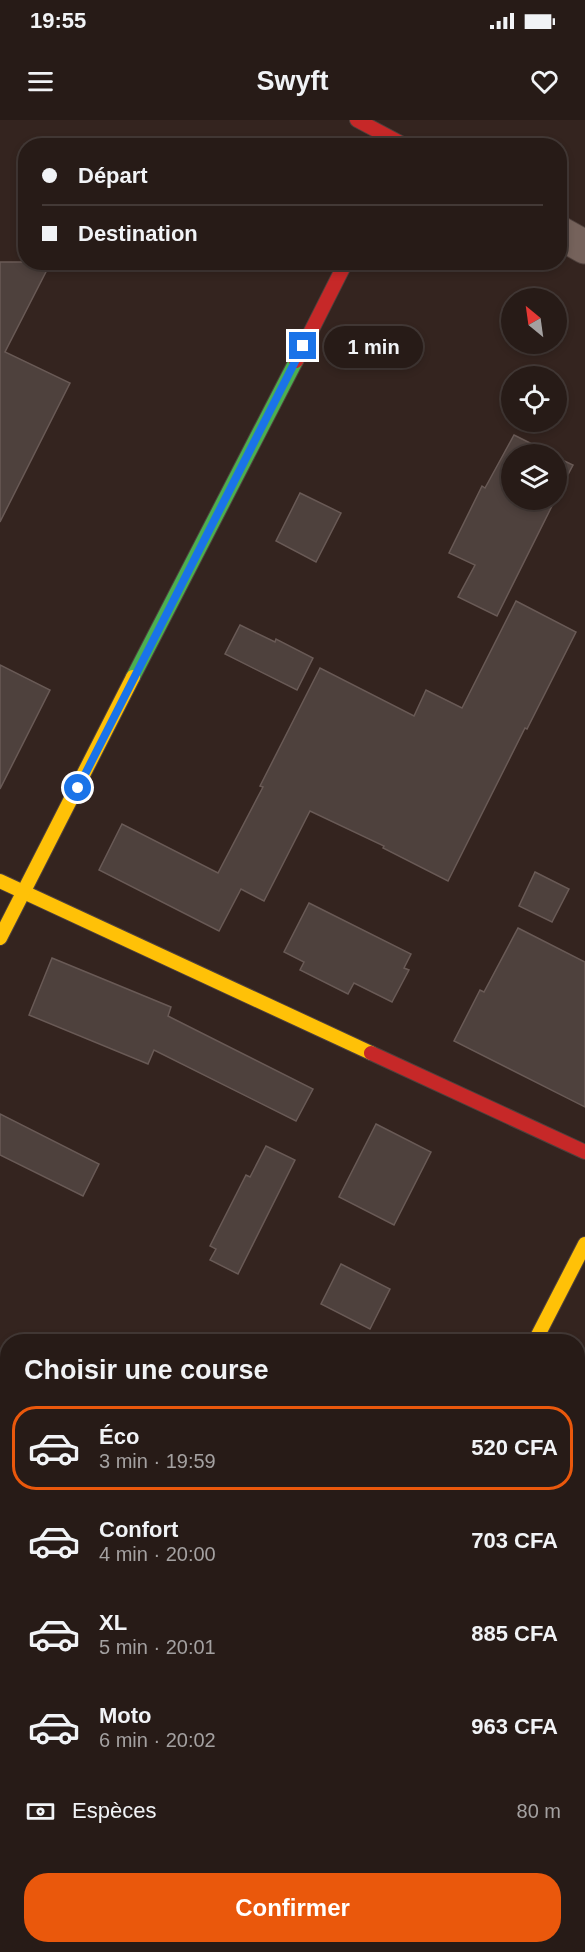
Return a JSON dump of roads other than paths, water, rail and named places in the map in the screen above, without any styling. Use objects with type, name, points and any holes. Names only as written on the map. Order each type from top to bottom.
[{"type":"street","points":[[357,120],[391,138]]},
{"type":"street","points":[[567,237],[585,247]]},
{"type":"street","points":[[0,938],[342,270]]},
{"type":"street","points":[[0,881],[585,1152]]},
{"type":"street","points":[[540,1334],[585,1244]]}]
